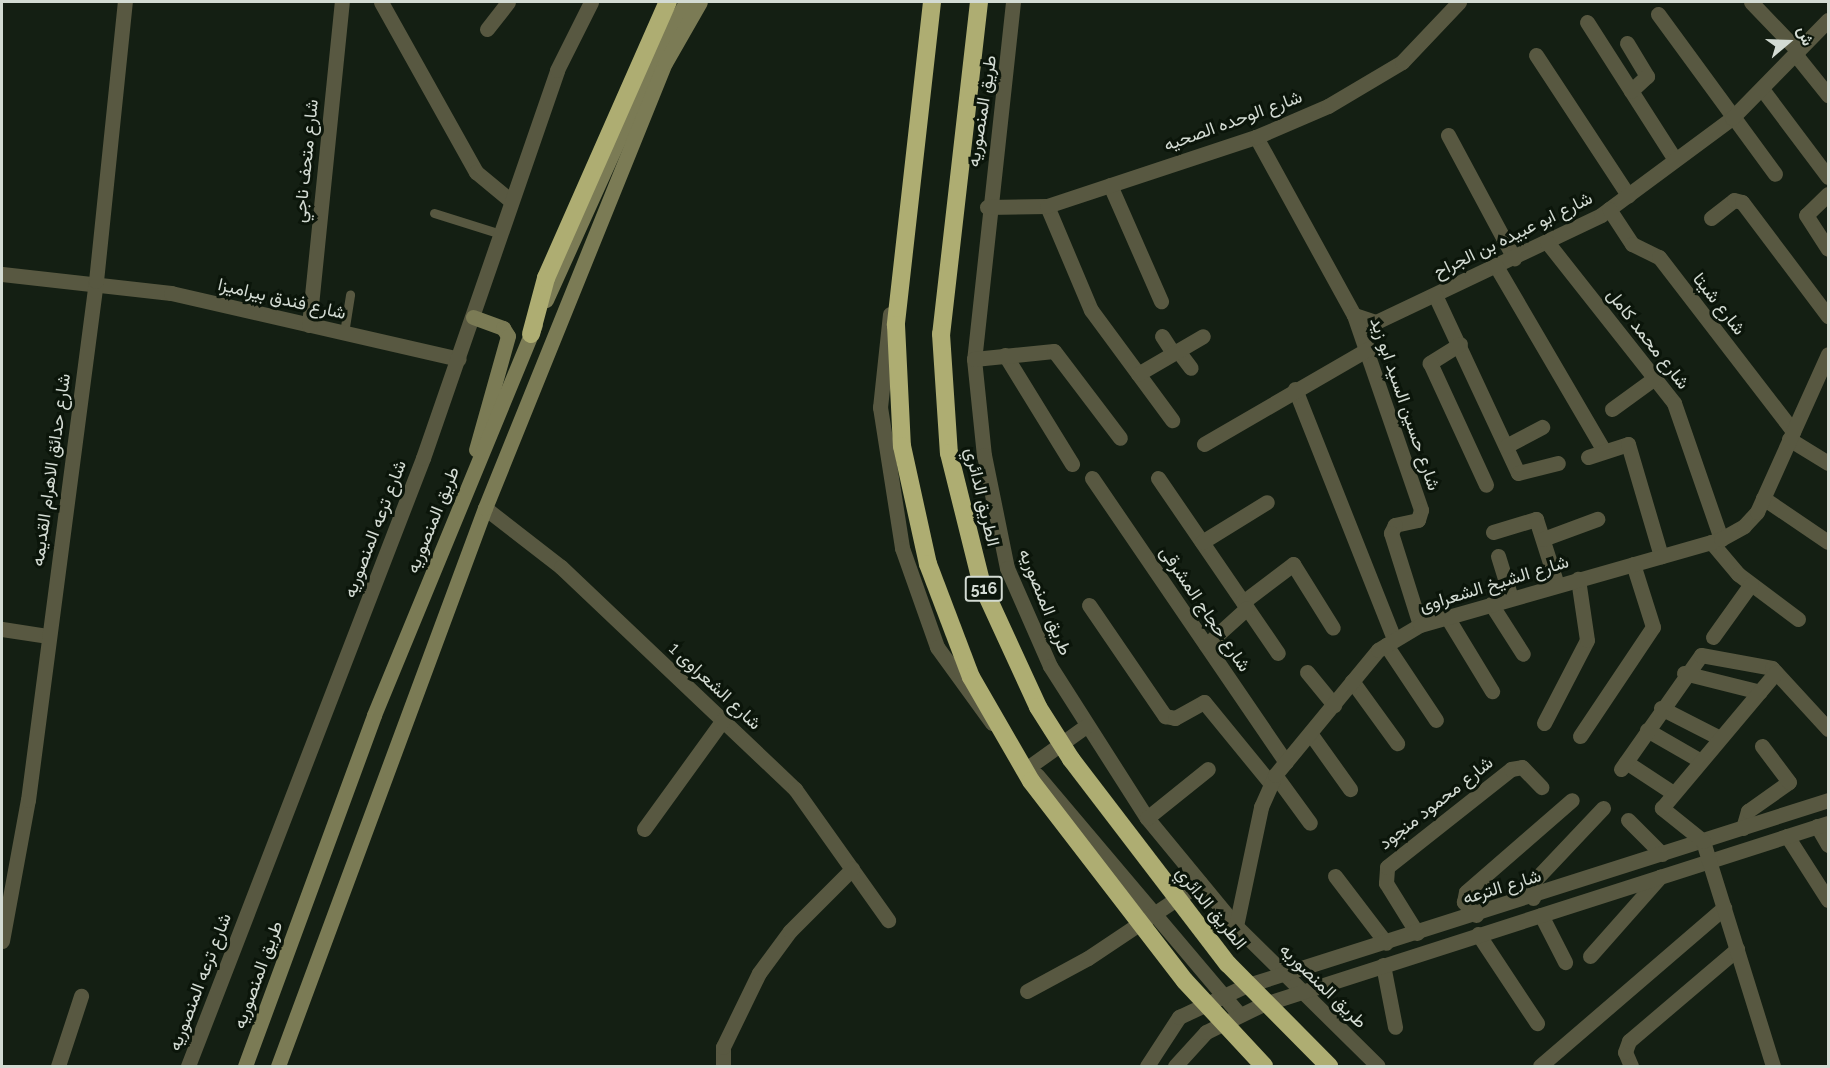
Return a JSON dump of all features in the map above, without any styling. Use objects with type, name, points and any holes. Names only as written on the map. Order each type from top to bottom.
[{"type":"highway","points":[[531,334],[546,278],[668,2]]},
{"type":"highway","name":"516","points":[[932,2],[896,325],[902,446],[928,564],[971,677],[1031,782],[1185,981],[1264,1066]]},
{"type":"highway","name":"الطريق الدائري","points":[[979,2],[941,334],[949,453],[982,585],[1033,697],[1071,759],[1228,964],[1329,1066]]},
{"type":"main road","name":"طريق المنصوريه","points":[[245,1066],[374,715],[475,468],[531,334],[657,54],[686,2]]},
{"type":"main road","points":[[278,1066],[485,508],[665,63],[700,2]]},
{"type":"main road","points":[[473,317],[503,328],[508,336],[478,434],[475,468]]},
{"type":"street","name":"شارع حدائق الاهرام القديمه","points":[[2,941],[4,913],[28,800],[96,281],[125,2]]},
{"type":"street","name":"شارع متحف ناجي","points":[[309,325],[342,2]]},
{"type":"street","points":[[381,2],[476,172],[511,201]]},
{"type":"street","points":[[487,29],[508,2]]},
{"type":"street","name":"شارع ترعه المنصوريه","points":[[188,1066],[459,359],[557,70],[591,2]]},
{"type":"street","points":[[927,2],[880,407],[887,479],[902,548],[937,647],[966,692],[1240,1015]]},
{"type":"street","name":"طريق المنصوريه","points":[[1013,2],[1010,64],[987,207],[974,359],[984,455],[1007,568],[1050,666],[1086,726],[1147,818],[1236,926],[1299,992],[1378,1066]]},
{"type":"street","name":"شارع الوحده الصحيه","points":[[987,207],[1047,206],[1256,137],[1367,86],[1402,62],[1459,2]]},
{"type":"street","points":[[1751,2],[1797,53],[1828,95]]},
{"type":"street","points":[[1658,14],[1775,174]]},
{"type":"street","name":"شارع ابو عبيده بن الجراح","points":[[1354,315],[1376,322],[1514,258],[1610,209],[1674,158],[1732,118],[1828,20]]},
{"type":"street","points":[[1587,22],[1674,158]]},
{"type":"street","points":[[1627,43],[1647,76],[1631,91]]},
{"type":"street","points":[[1536,55],[1628,195]]},
{"type":"street","points":[[1762,89],[1828,177]]},
{"type":"street","points":[[1448,135],[1514,258]]},
{"type":"street","points":[[1256,137],[1354,315]]},
{"type":"street","points":[[1110,185],[1161,301]]},
{"type":"street","points":[[1828,194],[1806,214],[1828,249]]},
{"type":"street","points":[[1711,218],[1734,200],[1742,202],[1828,316]]},
{"type":"street","points":[[1047,206],[1091,310],[1172,420]]},
{"type":"street","name":"شارع شيتا","points":[[1610,209],[1632,244],[1659,257],[1791,435]]},
{"type":"street","name":"شارع محمد كامل","points":[[1547,242],[1656,377],[1674,403],[1716,540]]},
{"type":"street","points":[[1496,266],[1604,451]]},
{"type":"street","name":"شارع فندق بيراميزا","points":[[2,274],[96,281],[459,359]]},
{"type":"street","points":[[1435,295],[1521,475],[1558,463]]},
{"type":"street","name":"شارع حسين السيد ابو زيد","points":[[1354,315],[1368,349],[1421,510],[1418,520],[1395,525],[1391,532],[1420,625]]},
{"type":"street","points":[[1162,336],[1191,368]]},
{"type":"street","points":[[1138,374],[1203,336]]},
{"type":"street","points":[[1460,344],[1430,363],[1486,485]]},
{"type":"street","points":[[1204,444],[1368,349]]},
{"type":"street","points":[[974,359],[1046,350],[1061,355],[1120,438]]},
{"type":"street","name":"شارع الشيخ الشعراوى","points":[[1236,926],[1273,780],[1352,681],[1390,642],[1420,625],[1716,540],[1744,526],[1763,498],[1828,354]]},
{"type":"street","points":[[1005,355],[1072,464]]},
{"type":"street","points":[[1818,374],[1828,389]]},
{"type":"street","points":[[1612,409],[1656,377]]},
{"type":"street","points":[[1296,389],[1390,642],[1436,720]]},
{"type":"street","points":[[1506,446],[1542,427]]},
{"type":"street","points":[[1791,435],[1828,463]]},
{"type":"street","points":[[1588,457],[1622,443],[1632,450],[1661,556]]},
{"type":"street","name":"شارع حجاج المشرقى","points":[[1092,478],[1286,762]]},
{"type":"street","points":[[1158,478],[1278,652]]},
{"type":"street","points":[[1763,498],[1828,542]]},
{"type":"street","points":[[1202,542],[1267,502]]},
{"type":"street","name":"شارع الشعراوى 1","points":[[485,508],[561,567],[795,789],[888,920]]},
{"type":"street","points":[[1492,532],[1536,519],[1557,585]]},
{"type":"street","points":[[1543,539],[1597,519]]},
{"type":"street","points":[[1716,540],[1751,584],[1798,619]]},
{"type":"street","points":[[1498,556],[1511,598]]},
{"type":"street","points":[[1206,645],[1245,605],[1293,564],[1333,628]]},
{"type":"street","points":[[1580,736],[1653,627],[1633,564]]},
{"type":"street","points":[[1544,723],[1587,640],[1578,579]]},
{"type":"street","points":[[1713,637],[1751,584]]},
{"type":"street","points":[[1491,604],[1523,654]]},
{"type":"street","points":[[1089,605],[1166,716],[1175,718],[1204,702],[1310,823]]},
{"type":"street","points":[[1447,617],[1491,691]]},
{"type":"street","points":[[2,629],[48,636]]},
{"type":"street","points":[[1673,793],[1624,765],[1684,673],[1704,655],[1776,672],[1828,729]]},
{"type":"street","points":[[1307,672],[1334,705]]},
{"type":"street","points":[[1773,1066],[1703,841],[1664,812],[1673,793],[1776,672]]},
{"type":"street","points":[[1684,673],[1760,692]]},
{"type":"street","points":[[1352,681],[1396,743]]},
{"type":"street","points":[[1661,708],[1720,738]]},
{"type":"street","points":[[644,829],[723,720]]},
{"type":"street","points":[[1030,766],[1086,726]]},
{"type":"street","points":[[1647,730],[1701,761]]},
{"type":"street","points":[[1310,733],[1350,789]]},
{"type":"street","points":[[1743,828],[1748,811],[1789,782],[1762,746]]},
{"type":"street","name":"شارع محمود منجود","points":[[1417,933],[1386,882],[1387,867],[1511,769],[1522,767],[1541,787]]},
{"type":"street","points":[[1147,818],[1208,769]]},
{"type":"street","points":[[1476,915],[1464,902],[1466,892],[1572,800]]},
{"type":"street","name":"شارع الترعه","points":[[1147,1066],[1165,1034],[1189,1011],[1223,996],[1282,974],[1533,898],[1828,801]]},
{"type":"street","points":[[1533,898],[1533,882],[1603,808]]},
{"type":"street","points":[[1628,820],[1662,854]]},
{"type":"street","points":[[1175,1066],[1206,1032],[1240,1015],[1299,992],[1823,825],[1828,845]]},
{"type":"street","points":[[1787,836],[1828,900]]},
{"type":"street","points":[[723,1066],[723,1047],[759,973],[789,931],[852,869]]},
{"type":"street","points":[[1335,876],[1386,943]]},
{"type":"street","points":[[1590,956],[1660,877]]},
{"type":"street","points":[[1028,991],[1200,883]]},
{"type":"street","points":[[1540,1066],[1724,908]]},
{"type":"street","points":[[1541,915],[1565,962]]},
{"type":"street","points":[[1478,934],[1537,1023]]},
{"type":"street","points":[[1631,1066],[1625,1052],[1629,1041],[1737,950]]},
{"type":"street","points":[[1383,965],[1395,1027]]},
{"type":"street","points":[[58,1066],[81,996]]},
{"type":"street","points":[[1189,1011],[1206,1032]]},
{"type":"lane","points":[[434,213],[501,234]]},
{"type":"lane","points":[[344,333],[350,294]]}]
